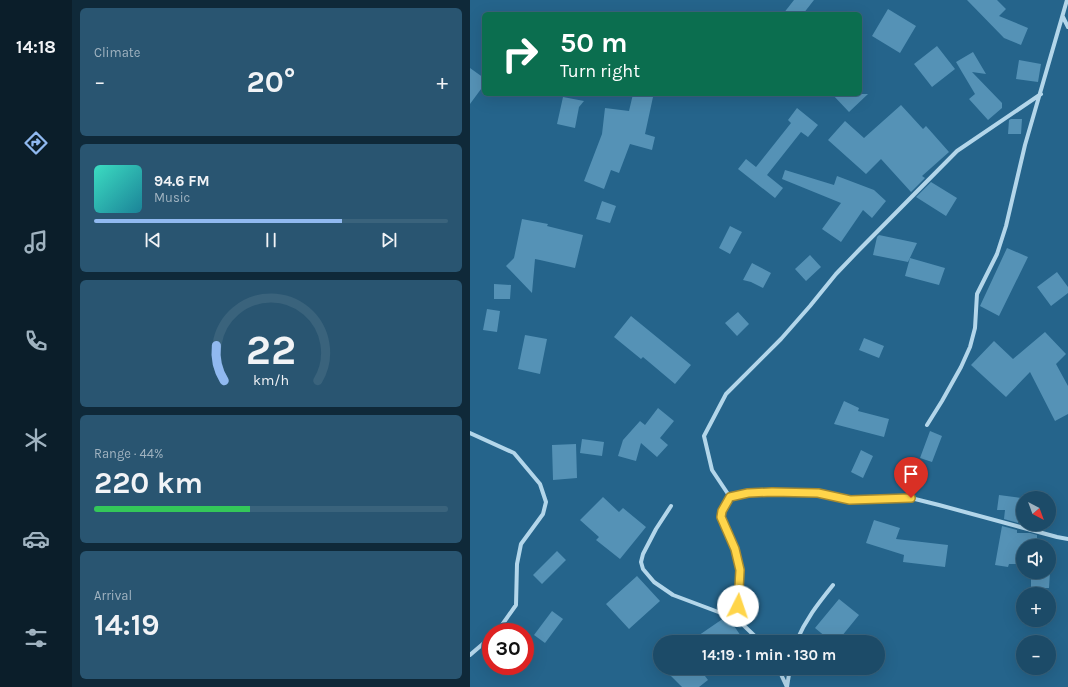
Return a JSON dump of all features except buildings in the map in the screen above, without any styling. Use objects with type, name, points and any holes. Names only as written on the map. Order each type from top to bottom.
[{"type":"street","points":[[927,425],[946,394],[970,347],[975,328],[977,294],[997,254],[1006,226],[1026,145],[1067,0]]},
{"type":"street","points":[[1063,16],[1068,27]]},
{"type":"street","points":[[730,497],[712,470],[704,436],[726,394],[781,339],[836,274],[957,151],[1041,94]]},
{"type":"street","points":[[470,433],[514,453],[540,484],[546,502],[543,514],[521,544],[517,564],[516,605],[503,623]]},
{"type":"street","points":[[737,619],[740,570],[735,549],[721,517],[722,511],[730,497],[748,493],[772,492],[818,493],[850,500],[911,498],[1057,537],[1068,538]]},
{"type":"street","points":[[671,506],[656,529],[643,554],[641,562],[643,569],[654,582],[673,595],[737,619],[754,635]]},
{"type":"street","points":[[799,635],[816,605],[833,586]]},
{"type":"street","points":[[470,655],[482,645]]},
{"type":"street","points":[[781,675],[787,687]]},
{"type":"street","points":[[787,687],[789,675]]},
{"type":"route","points":[[738,606],[740,570],[735,549],[721,517],[722,511],[730,497],[748,493],[772,492],[818,493],[850,500],[911,498]]}]
